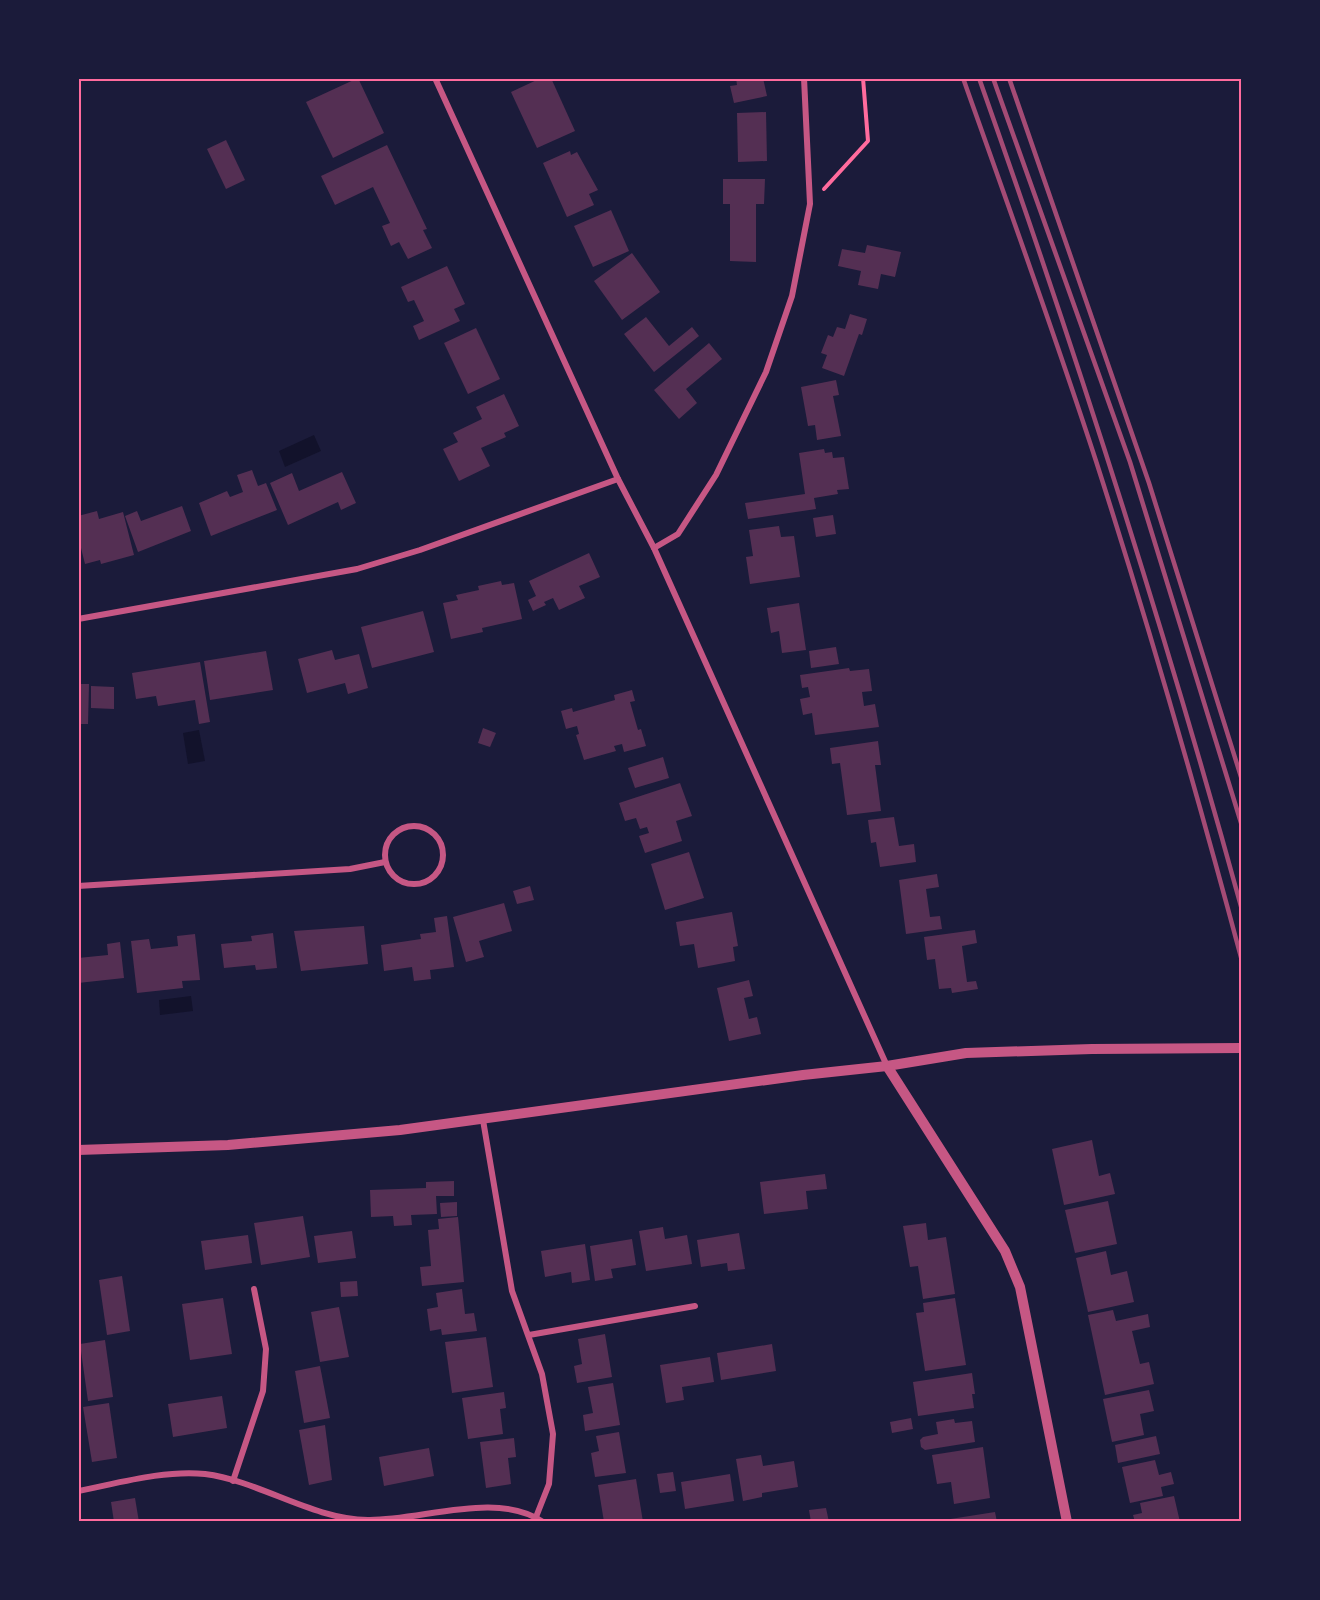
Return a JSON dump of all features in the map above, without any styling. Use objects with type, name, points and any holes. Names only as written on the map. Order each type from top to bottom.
[{"type":"street","points":[[435,78],[618,479],[654,548],[887,1066],[1005,1251],[1020,1287],[1067,1522]]},
{"type":"street","points":[[654,548],[678,534],[716,475],[766,372],[792,296],[810,204],[804,78]]},
{"type":"street","points":[[78,619],[357,569],[420,550],[618,479]]},
{"type":"street","points":[[407,826],[419,826],[430,831],[438,839],[443,849],[443,861],[439,872],[431,880],[420,885],[408,885],[398,880],[384,862],[384,850],[389,839],[407,826]]},
{"type":"street","points":[[78,886],[350,869],[384,862]]},
{"type":"street","points":[[78,1150],[228,1146],[314,1139],[483,1120],[803,1075],[887,1066],[966,1053],[1242,1048]]},
{"type":"street","points":[[483,1120],[512,1291],[542,1374],[553,1434],[549,1484],[536,1517]]},
{"type":"street","points":[[232,1481],[263,1391],[266,1349],[254,1288]]},
{"type":"street","points":[[529,1335],[695,1306]]},
{"type":"street","points":[[78,1491],[184,1473],[206,1474],[337,1515],[366,1521],[481,1508],[506,1510],[536,1517],[543,1522]]},
{"type":"path","points":[[810,204],[868,141],[863,78]]},
{"type":"shaded area","points":[[314,435],[321,451],[285,467],[279,451]]},
{"type":"shaded area","points":[[199,730],[205,761],[188,764],[183,733]]},
{"type":"shaded area","points":[[191,996],[193,1011],[160,1015],[159,1000]]},
{"type":"building","points":[[358,78],[384,133],[333,158],[306,102]]},
{"type":"building","points":[[541,78],[551,78],[575,131],[537,148],[511,92]]},
{"type":"building","points":[[736,78],[763,78],[767,96],[734,103],[730,86],[737,85]]},
{"type":"building","points":[[766,112],[767,161],[738,162],[737,113]]},
{"type":"building","points":[[226,140],[245,180],[226,189],[207,149]]},
{"type":"building","points":[[387,145],[427,229],[423,230],[432,248],[408,259],[399,242],[391,246],[382,226],[390,223],[373,187],[335,205],[321,176]]},
{"type":"building","points":[[570,151],[571,155],[577,152],[598,190],[589,194],[594,205],[567,217],[543,163]]},
{"type":"building","points":[[723,179],[765,179],[764,204],[756,204],[756,262],[730,261],[730,204],[723,204]]},
{"type":"building","points":[[611,210],[629,251],[593,267],[574,226]]},
{"type":"building","points":[[867,245],[901,252],[895,277],[881,274],[878,289],[858,285],[861,271],[838,266],[842,249],[865,253]]},
{"type":"building","points":[[632,253],[660,292],[622,320],[594,281]]},
{"type":"building","points":[[447,266],[465,304],[454,309],[460,321],[419,340],[413,326],[424,321],[414,300],[408,302],[401,287]]},
{"type":"building","points":[[850,314],[867,319],[862,335],[859,334],[844,376],[822,368],[827,355],[821,353],[828,335],[833,337],[837,327],[845,329]]},
{"type":"building","points":[[646,317],[669,346],[692,327],[699,336],[654,372],[624,334]]},
{"type":"building","points":[[476,328],[500,379],[468,394],[444,343]]},
{"type":"building","points":[[709,343],[722,359],[686,389],[697,403],[679,419],[654,390]]},
{"type":"building","points":[[836,380],[839,395],[833,396],[841,436],[817,440],[815,425],[808,426],[801,387]]},
{"type":"building","points":[[504,394],[519,426],[504,433],[506,437],[481,448],[490,466],[459,481],[443,449],[458,442],[453,433],[482,419],[476,407]]},
{"type":"building","points":[[824,449],[825,453],[832,452],[833,458],[844,457],[849,489],[837,490],[838,494],[814,498],[816,509],[748,519],[745,503],[805,494],[799,453]]},
{"type":"building","points":[[252,470],[258,486],[266,483],[277,510],[211,536],[199,503],[227,491],[230,497],[243,492],[237,475]]},
{"type":"building","points":[[342,472],[356,503],[341,510],[338,502],[288,525],[270,483],[292,473],[299,491]]},
{"type":"building","points":[[182,506],[191,531],[138,552],[125,516],[137,511],[141,521]]},
{"type":"building","points":[[97,511],[99,519],[123,512],[134,555],[101,564],[100,560],[85,564],[78,536],[78,516]]},
{"type":"building","points":[[833,515],[836,534],[816,537],[813,518]]},
{"type":"building","points":[[779,526],[781,537],[794,536],[800,577],[750,584],[746,557],[753,556],[749,530]]},
{"type":"building","points":[[589,553],[600,577],[579,586],[585,598],[559,610],[553,598],[544,602],[546,605],[533,611],[528,600],[536,596],[529,581]]},
{"type":"building","points":[[501,581],[502,585],[514,583],[522,619],[482,628],[483,632],[451,639],[443,603],[458,600],[456,595],[479,590],[478,586]]},
{"type":"building","points":[[799,603],[806,650],[782,653],[779,631],[771,633],[767,608]]},
{"type":"building","points":[[423,611],[434,652],[372,668],[361,627]]},
{"type":"building","points":[[836,647],[839,664],[811,668],[809,651]]},
{"type":"building","points":[[332,650],[335,660],[359,654],[368,688],[348,694],[345,683],[307,693],[298,659]]},
{"type":"building","points":[[266,651],[273,690],[210,700],[204,661]]},
{"type":"building","points":[[200,662],[210,722],[199,724],[195,700],[158,706],[156,696],[136,699],[132,673]]},
{"type":"building","points":[[849,668],[850,671],[869,669],[872,691],[862,692],[864,706],[875,704],[879,727],[815,735],[812,713],[803,715],[800,699],[810,697],[808,687],[802,688],[800,675]]},
{"type":"building","points":[[78,684],[89,684],[88,724],[78,724]]},
{"type":"building","points":[[91,686],[114,687],[114,709],[91,708]]},
{"type":"building","points":[[632,690],[635,701],[630,702],[638,730],[641,729],[646,746],[624,752],[622,744],[614,746],[616,751],[584,760],[576,735],[579,734],[577,726],[566,729],[561,711],[572,708],[573,712],[615,700],[614,695]]},
{"type":"building","points":[[483,728],[496,733],[490,747],[478,743]]},
{"type":"building","points":[[878,741],[881,765],[875,765],[881,811],[847,815],[840,763],[832,764],[830,748]]},
{"type":"building","points":[[663,757],[669,778],[635,788],[628,768]]},
{"type":"building","points":[[680,783],[692,816],[676,821],[682,841],[645,853],[639,836],[649,833],[647,827],[640,829],[636,818],[625,821],[619,803]]},
{"type":"building","points":[[894,817],[899,846],[914,844],[916,862],[880,867],[876,842],[871,843],[868,820]]},
{"type":"building","points":[[689,852],[704,898],[665,910],[651,864]]},
{"type":"building","points":[[937,874],[939,887],[926,889],[930,917],[940,916],[942,929],[906,934],[899,880]]},
{"type":"building","points":[[530,886],[534,900],[517,904],[513,891]]},
{"type":"building","points":[[504,903],[512,931],[479,941],[484,957],[466,962],[453,917]]},
{"type":"building","points":[[732,912],[738,946],[733,947],[735,961],[698,968],[694,944],[680,946],[676,922]]},
{"type":"building","points":[[447,916],[454,967],[430,970],[431,979],[414,981],[412,967],[384,971],[381,945],[421,939],[420,934],[436,932],[434,918]]},
{"type":"building","points":[[364,926],[368,964],[301,971],[294,931]]},
{"type":"building","points":[[975,930],[977,943],[962,946],[967,982],[976,981],[978,989],[952,993],[951,988],[939,989],[935,959],[927,960],[924,937]]},
{"type":"building","points":[[273,933],[277,968],[256,970],[255,965],[224,968],[221,944],[252,941],[251,936]]},
{"type":"building","points":[[195,934],[200,980],[182,981],[183,988],[137,993],[131,941],[149,939],[151,949],[178,946],[177,936]]},
{"type":"building","points":[[120,942],[124,978],[78,983],[78,958],[108,955],[107,944]]},
{"type":"building","points":[[749,980],[753,996],[744,998],[749,1019],[757,1017],[761,1034],[729,1041],[717,988]]},
{"type":"building","points":[[1092,1140],[1099,1176],[1110,1173],[1115,1194],[1064,1205],[1052,1149]]},
{"type":"building","points":[[825,1174],[827,1189],[806,1191],[808,1209],[764,1214],[760,1182]]},
{"type":"building","points":[[454,1181],[454,1196],[436,1196],[437,1214],[411,1215],[412,1225],[394,1226],[393,1216],[371,1217],[370,1190],[426,1188],[426,1182]]},
{"type":"building","points":[[1108,1201],[1117,1244],[1075,1253],[1065,1210]]},
{"type":"building","points":[[457,1202],[457,1216],[441,1217],[440,1203]]},
{"type":"building","points":[[303,1216],[310,1257],[261,1265],[254,1223]]},
{"type":"building","points":[[458,1217],[464,1282],[422,1286],[420,1267],[431,1266],[428,1230],[439,1229],[438,1219]]},
{"type":"building","points":[[926,1223],[928,1240],[946,1237],[955,1294],[923,1299],[918,1266],[910,1267],[903,1226]]},
{"type":"building","points":[[663,1227],[665,1239],[687,1235],[692,1264],[646,1271],[639,1231]]},
{"type":"building","points":[[352,1231],[356,1258],[318,1263],[314,1236]]},
{"type":"building","points":[[739,1233],[745,1269],[728,1271],[727,1263],[701,1267],[697,1240]]},
{"type":"building","points":[[248,1235],[252,1263],[205,1270],[201,1241]]},
{"type":"building","points":[[632,1239],[636,1265],[611,1269],[613,1278],[595,1281],[590,1246]]},
{"type":"building","points":[[585,1244],[590,1280],[572,1283],[571,1272],[545,1277],[541,1251]]},
{"type":"building","points":[[1106,1251],[1111,1275],[1127,1271],[1134,1302],[1088,1312],[1076,1258]]},
{"type":"building","points":[[122,1276],[130,1331],[107,1335],[99,1280]]},
{"type":"building","points":[[357,1281],[358,1296],[341,1297],[340,1282]]},
{"type":"building","points":[[462,1289],[465,1314],[474,1313],[477,1331],[442,1335],[441,1329],[430,1331],[427,1309],[438,1307],[436,1293]]},
{"type":"building","points":[[223,1298],[232,1354],[190,1360],[182,1304]]},
{"type":"building","points":[[955,1298],[966,1365],[925,1371],[916,1313],[924,1312],[923,1303]]},
{"type":"building","points":[[339,1307],[349,1357],[320,1362],[311,1312]]},
{"type":"building","points":[[1113,1310],[1116,1321],[1148,1314],[1150,1327],[1132,1331],[1140,1364],[1149,1362],[1154,1384],[1105,1395],[1088,1315]]},
{"type":"building","points":[[605,1334],[612,1377],[577,1383],[574,1366],[582,1364],[578,1339]]},
{"type":"building","points":[[486,1337],[493,1387],[452,1393],[445,1342]]},
{"type":"building","points":[[105,1340],[113,1397],[88,1401],[80,1344]]},
{"type":"building","points":[[772,1344],[776,1371],[721,1380],[717,1353]]},
{"type":"building","points":[[710,1357],[714,1382],[682,1387],[684,1400],[666,1403],[660,1365]]},
{"type":"building","points":[[320,1366],[330,1418],[304,1423],[295,1371]]},
{"type":"building","points":[[972,1373],[974,1408],[918,1416],[913,1382]]},
{"type":"building","points":[[613,1383],[620,1425],[585,1431],[583,1415],[593,1413],[588,1387]]},
{"type":"building","points":[[1149,1390],[1154,1411],[1140,1414],[1144,1435],[1112,1442],[1103,1399]]},
{"type":"building","points":[[504,1392],[506,1408],[500,1409],[503,1434],[468,1439],[462,1398]]},
{"type":"building","points":[[222,1396],[227,1428],[173,1437],[168,1404]]},
{"type":"building","points":[[109,1403],[117,1458],[92,1462],[83,1407]]},
{"type":"building","points":[[911,1418],[913,1429],[892,1433],[890,1422]]},
{"type":"building","points":[[954,1419],[955,1423],[972,1421],[975,1442],[925,1450],[921,1447],[920,1440],[923,1437],[938,1434],[936,1422]]},
{"type":"building","points":[[325,1425],[332,1480],[309,1485],[299,1430]]},
{"type":"building","points":[[619,1432],[626,1473],[595,1477],[591,1453],[599,1451],[596,1436]]},
{"type":"building","points":[[1156,1436],[1160,1454],[1118,1463],[1115,1445]]},
{"type":"building","points":[[514,1438],[516,1457],[508,1458],[511,1484],[486,1488],[480,1442]]},
{"type":"building","points":[[983,1447],[990,1498],[954,1504],[951,1482],[937,1484],[932,1455]]},
{"type":"building","points":[[429,1448],[434,1476],[384,1486],[379,1457]]},
{"type":"building","points":[[761,1455],[763,1466],[794,1461],[798,1487],[762,1493],[762,1497],[743,1501],[736,1459]]},
{"type":"building","points":[[1155,1460],[1159,1475],[1171,1472],[1174,1484],[1161,1487],[1163,1496],[1130,1503],[1122,1467]]},
{"type":"building","points":[[673,1472],[676,1491],[660,1493],[657,1474]]},
{"type":"building","points":[[730,1474],[734,1501],[685,1509],[681,1482]]},
{"type":"building","points":[[636,1479],[643,1522],[604,1522],[598,1485]]},
{"type":"building","points":[[1174,1496],[1180,1522],[1135,1522],[1133,1515],[1142,1513],[1140,1503]]},
{"type":"building","points":[[135,1498],[139,1522],[114,1522],[111,1502]]},
{"type":"building","points":[[826,1508],[829,1522],[811,1522],[809,1510]]},
{"type":"building","points":[[995,1512],[997,1522],[944,1522],[944,1520]]},
{"type":"railway","points":[[963,78],[1031,269],[1116,523],[1208,835],[1242,961]]},
{"type":"railway","points":[[979,78],[1085,388],[1151,596],[1242,910]]},
{"type":"railway","points":[[993,78],[1130,462],[1242,826]]},
{"type":"railway","points":[[1009,78],[1149,483],[1242,780]]}]
